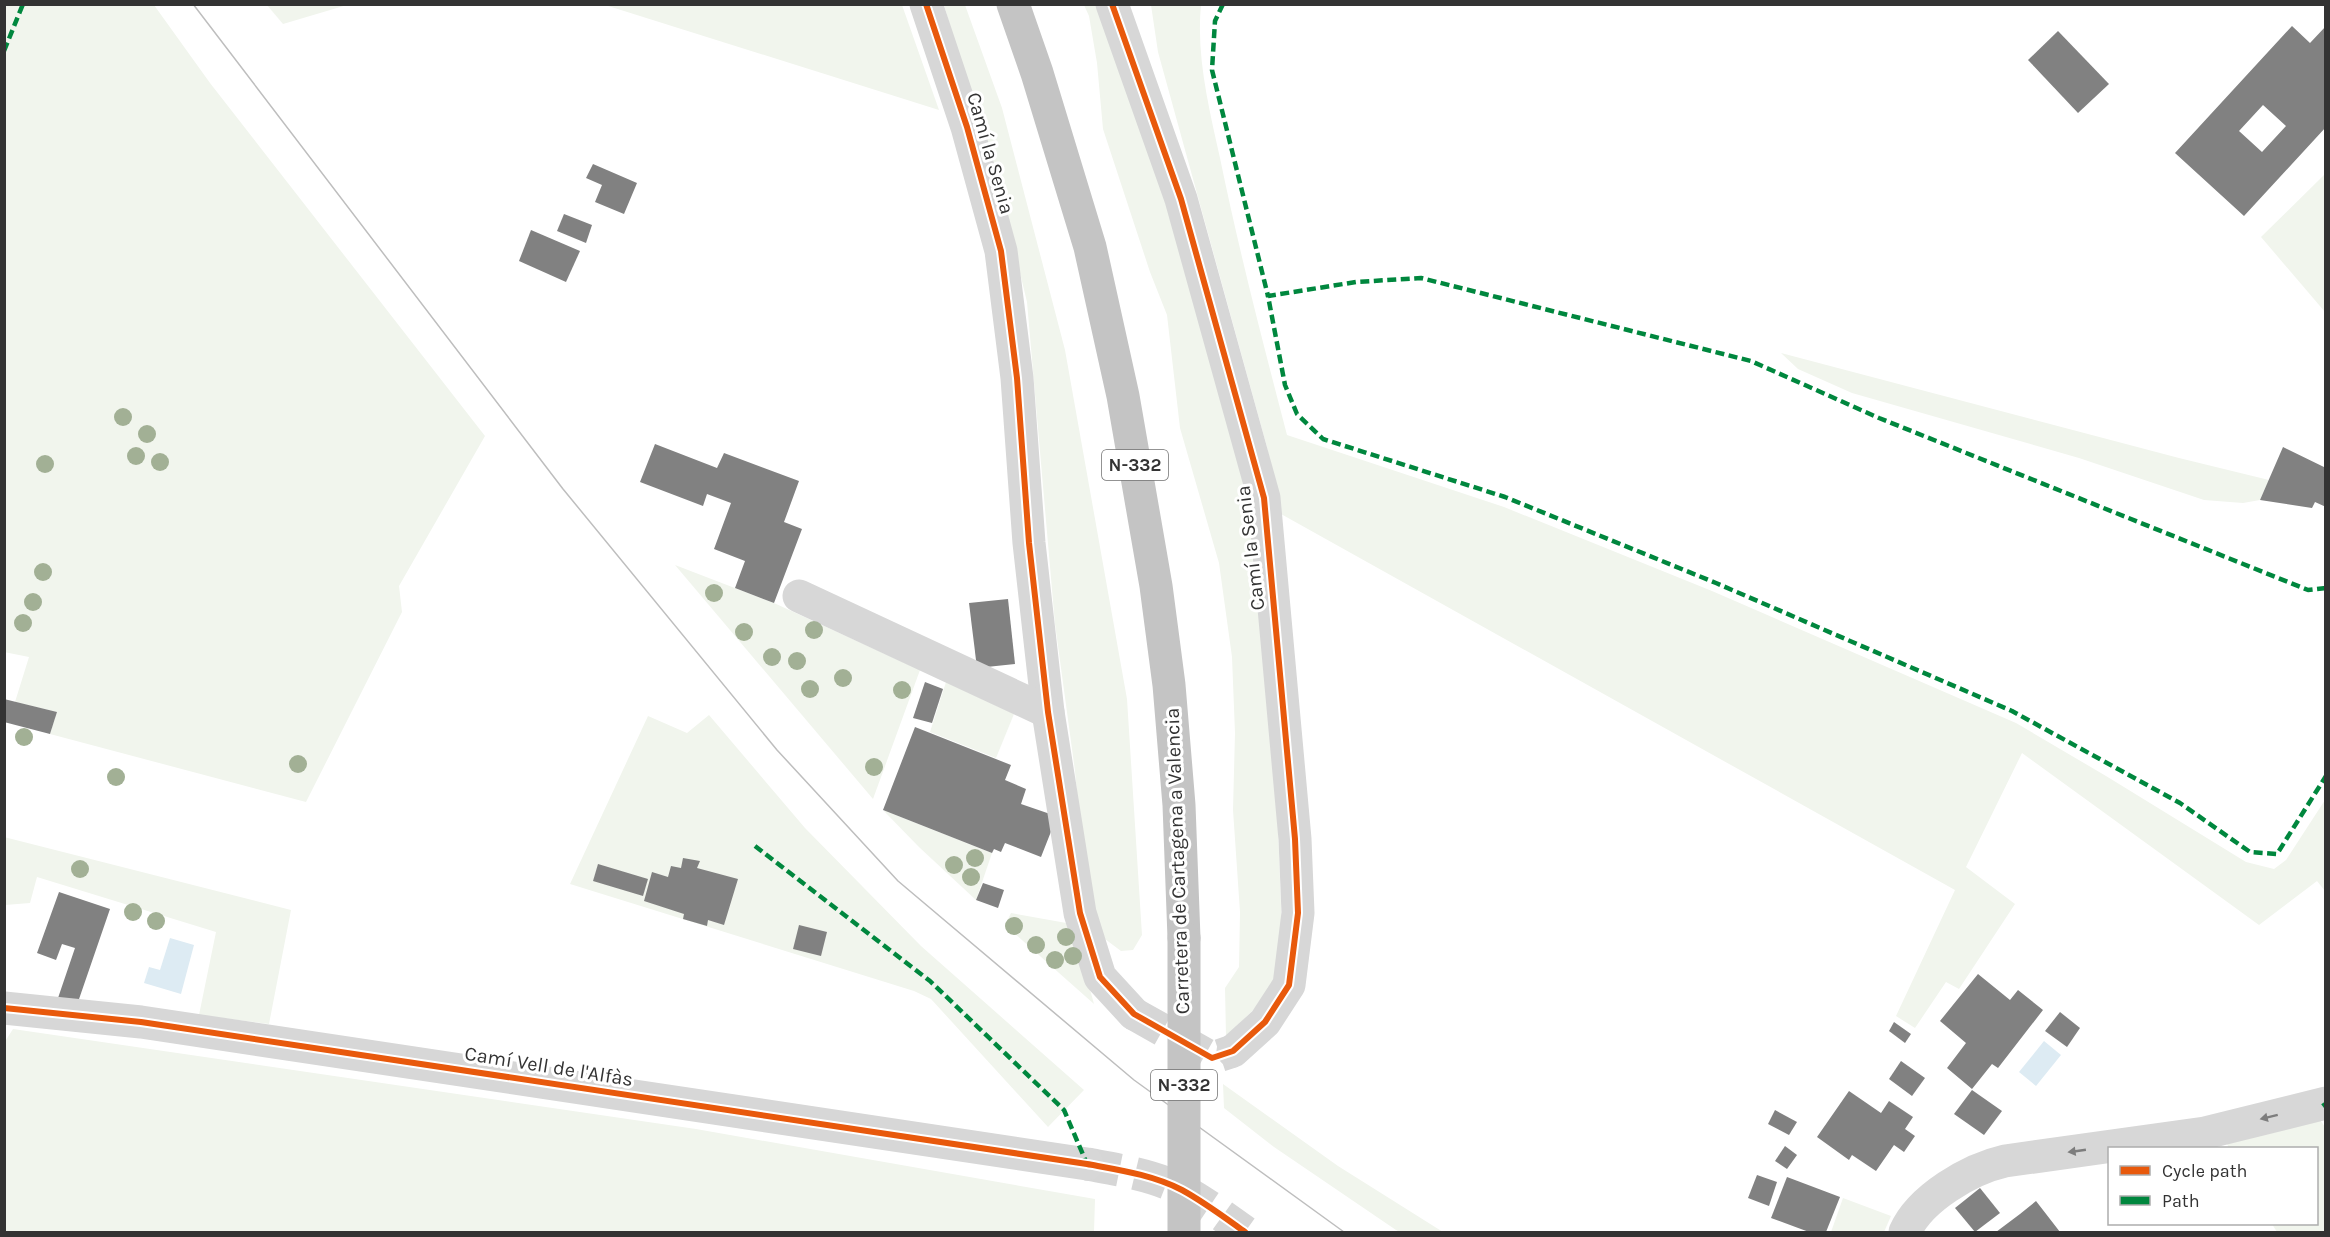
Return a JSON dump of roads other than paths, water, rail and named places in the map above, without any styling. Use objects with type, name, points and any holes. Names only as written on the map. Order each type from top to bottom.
[{"type":"highway","name":"Carretera de Cartagena a Valencia","points":[[1013,4],[1044,95],[1090,247],[1123,396],[1156,586],[1169,685],[1179,805],[1184,938],[1184,1233]]},
{"type":"street","name":"Camí la Senia","points":[[926,4],[968,127],[1001,251],[1017,378],[1029,543],[1048,712],[1080,914],[1100,976],[1134,1014]]},
{"type":"street","name":"Camí la Senia","points":[[1112,4],[1181,200],[1264,498],[1295,839],[1298,913],[1289,985],[1265,1022],[1233,1052]]},
{"type":"street","points":[[799,596],[1048,712]]},
{"type":"street","name":"Camí Vell de l'Alfàs","points":[[4,1008],[141,1022],[1087,1164]]},
{"type":"street","points":[[1905,1233],[1908,1225],[1940,1190],[1984,1166],[2005,1161],[2205,1133],[2325,1102]]},
{"type":"tunnel","points":[[1134,1014],[1212,1058],[1233,1051]]},
{"type":"tunnel","points":[[1087,1164],[1136,1174],[1171,1185],[1198,1200],[1245,1232]]},
{"type":"tram line","points":[[193,4],[563,489],[777,750],[898,881],[1134,1080],[1344,1232]]}]
